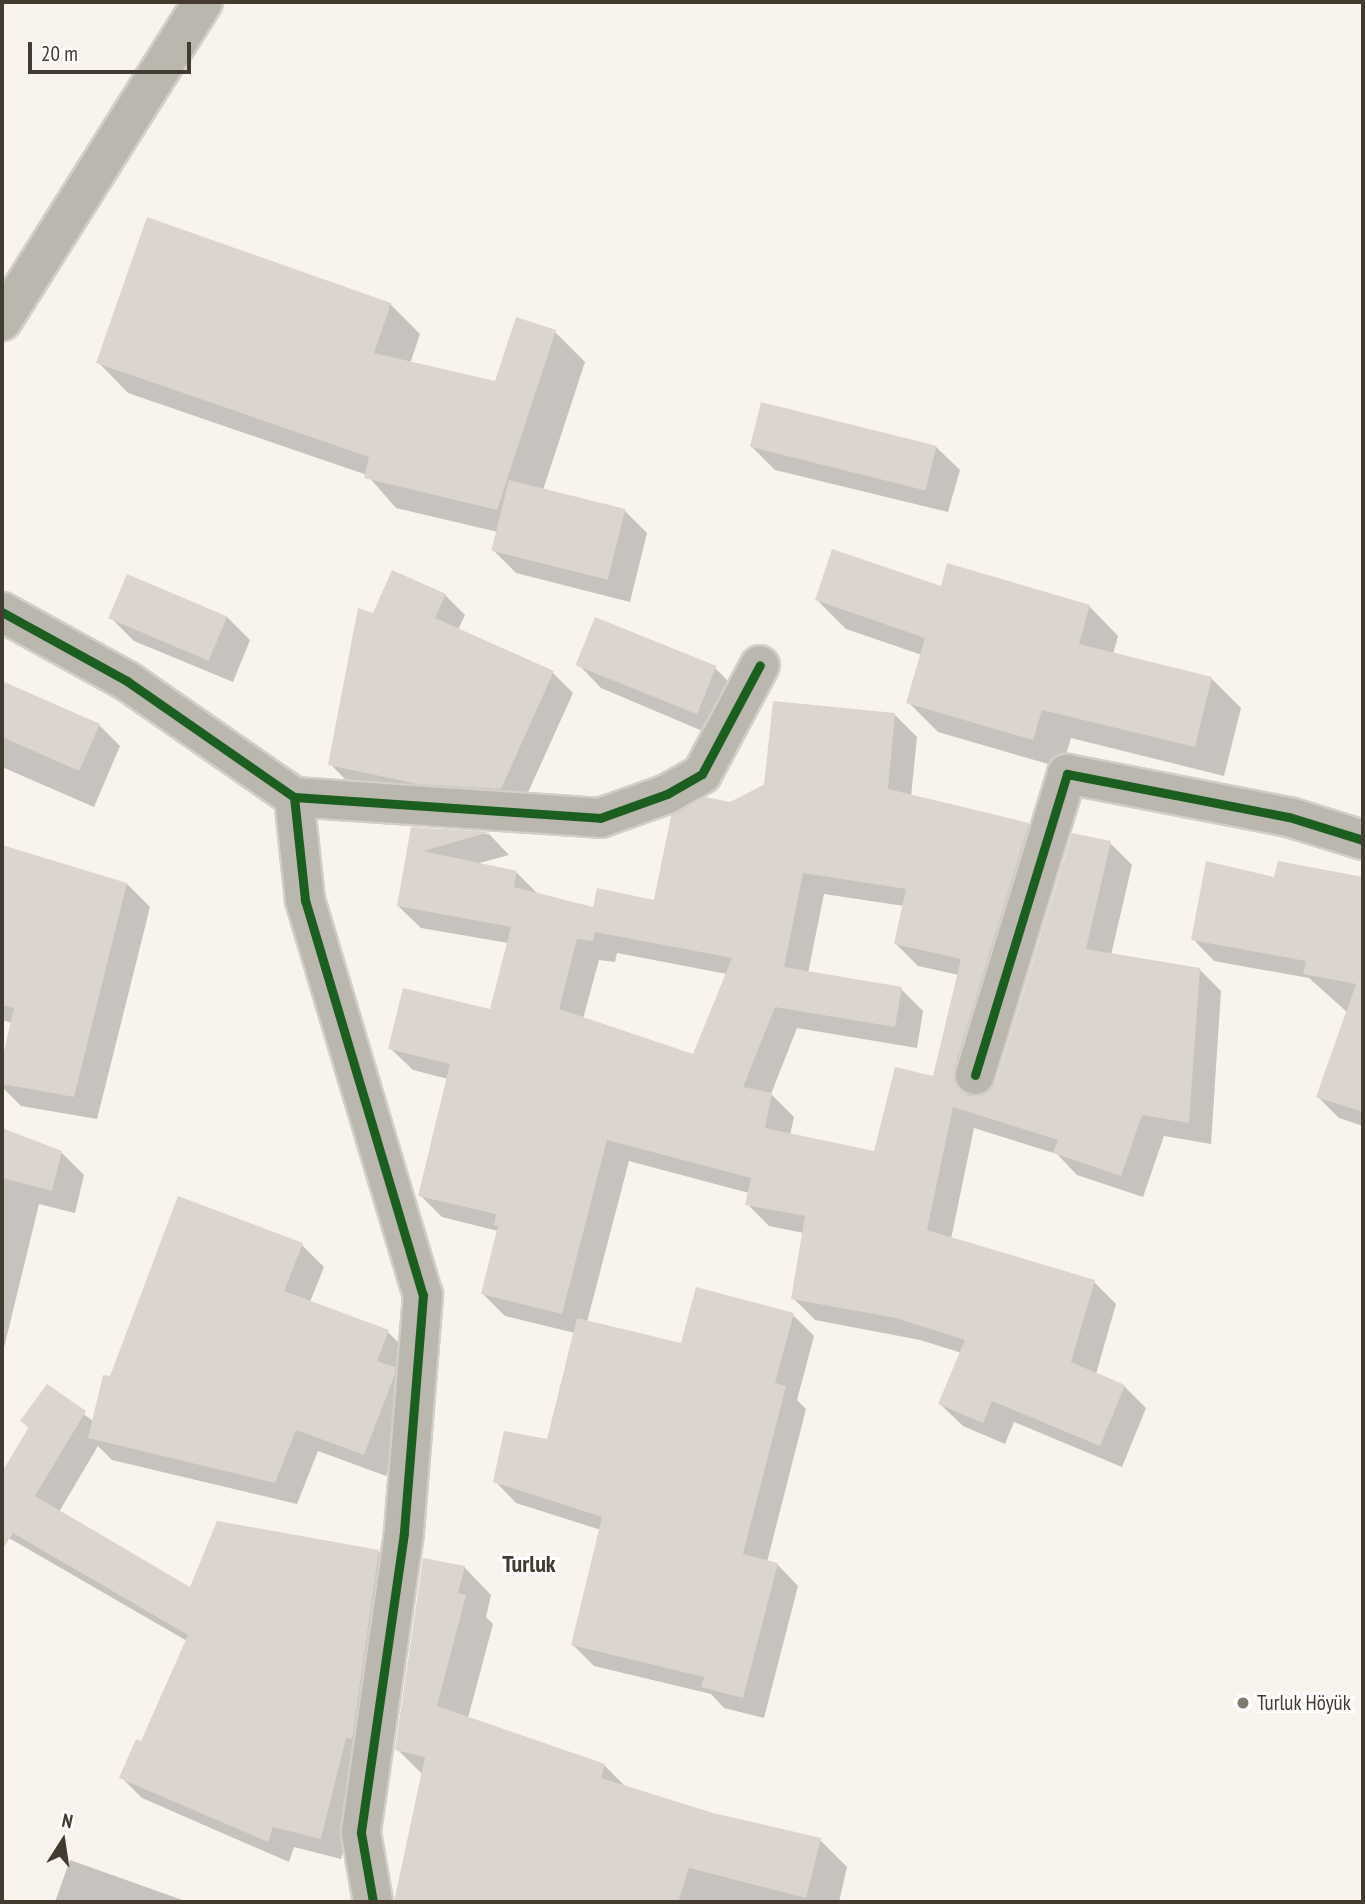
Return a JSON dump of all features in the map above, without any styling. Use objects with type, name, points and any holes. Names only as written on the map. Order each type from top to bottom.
[{"type":"street","points":[[2,321],[203,2]]},
{"type":"street","points":[[2,612],[127,681],[294,797],[600,818],[667,794],[702,774],[760,665]]},
{"type":"street","points":[[975,1075],[1067,774],[1289,817],[1363,840]]},
{"type":"street","points":[[294,797],[305,900],[423,1295],[404,1533],[360,1833],[373,1902]]},
{"type":"building","points":[[147,217],[391,303],[374,353],[495,381],[516,317],[556,330],[497,510],[364,478],[369,457],[96,363]]},
{"type":"building","points":[[761,402],[937,446],[925,490],[750,447]]},
{"type":"building","points":[[509,480],[625,509],[608,580],[491,551]]},
{"type":"building","points":[[832,549],[941,586],[947,563],[1090,605],[1079,644],[1212,677],[1195,747],[1042,710],[1033,740],[906,703],[925,638],[815,600]]},
{"type":"building","points":[[392,570],[446,594],[435,618],[554,671],[501,789],[418,784],[328,765],[358,608],[373,613]]},
{"type":"building","points":[[127,574],[227,617],[209,661],[108,618]]},
{"type":"building","points":[[595,617],[716,666],[697,714],[576,665]]},
{"type":"building","points":[[2,681],[100,724],[79,771],[2,737]]},
{"type":"building","points":[[773,701],[895,713],[888,789],[1029,823],[954,1069],[954,1081],[968,1096],[981,1096],[996,1081],[1072,833],[1111,841],[1086,949],[1200,968],[1189,1123],[1142,1115],[1121,1176],[1053,1153],[1058,1140],[953,1107],[927,1230],[1095,1280],[1071,1362],[1125,1385],[1100,1446],[992,1401],[983,1423],[938,1404],[965,1340],[896,1318],[791,1299],[805,1216],[745,1205],[751,1178],[607,1140],[562,1314],[481,1294],[498,1226],[494,1225],[496,1214],[418,1196],[450,1064],[388,1049],[403,988],[490,1009],[511,927],[397,906],[411,827],[490,832],[423,851],[517,871],[514,887],[593,907],[597,888],[654,900],[671,816],[706,797],[730,802],[764,785]],"holes":[[[803,873],[906,889],[894,944],[961,959],[933,1076],[895,1067],[874,1151],[765,1128],[772,1093],[743,1087],[775,1007],[895,1027],[902,987],[784,967]],[[595,932],[732,958],[693,1054],[559,1009],[577,939],[593,941]]]},
{"type":"building","points":[[2,845],[127,883],[74,1097],[2,1084],[2,1060],[14,1008],[2,1005]]},
{"type":"building","points":[[1206,861],[1274,877],[1278,861],[1363,877],[1363,1112],[1316,1097],[1356,984],[1303,974],[1306,961],[1191,940]]},
{"type":"building","points":[[2,1128],[62,1151],[52,1191],[2,1178]]},
{"type":"building","points":[[178,1196],[303,1243],[284,1291],[389,1330],[377,1361],[395,1367],[395,1374],[364,1455],[296,1430],[275,1483],[88,1438],[103,1375],[110,1376]]},
{"type":"building","points":[[696,1287],[794,1313],[775,1383],[786,1386],[743,1554],[778,1563],[743,1698],[701,1687],[704,1677],[571,1645],[602,1517],[493,1482],[504,1431],[547,1439],[577,1318],[681,1343]]},
{"type":"building","points":[[47,1384],[86,1411],[35,1496],[190,1587],[217,1521],[379,1550],[352,1739],[346,1738],[321,1839],[273,1827],[268,1842],[119,1778],[136,1739],[141,1741],[188,1635],[13,1533],[2,1550],[2,1472],[29,1427],[20,1421]]},
{"type":"building","points":[[423,1558],[465,1566],[458,1593],[466,1595],[437,1706],[605,1764],[601,1778],[713,1813],[821,1838],[806,1898],[689,1868],[678,1902],[394,1902],[425,1757],[395,1750]]},
{"type":"cycle path","points":[[2,612],[127,681],[294,797],[600,818],[667,794],[702,774],[760,665]]},
{"type":"cycle path","points":[[975,1075],[1067,774],[1289,817],[1363,840]]},
{"type":"cycle path","points":[[294,797],[305,900],[423,1295],[404,1533],[361,1833],[373,1902]]},
{"type":"place","name":"Turluk Höyük","points":[[1243,1703]]},
{"type":"district","name":"Turluk","points":[[529,1564]]}]
